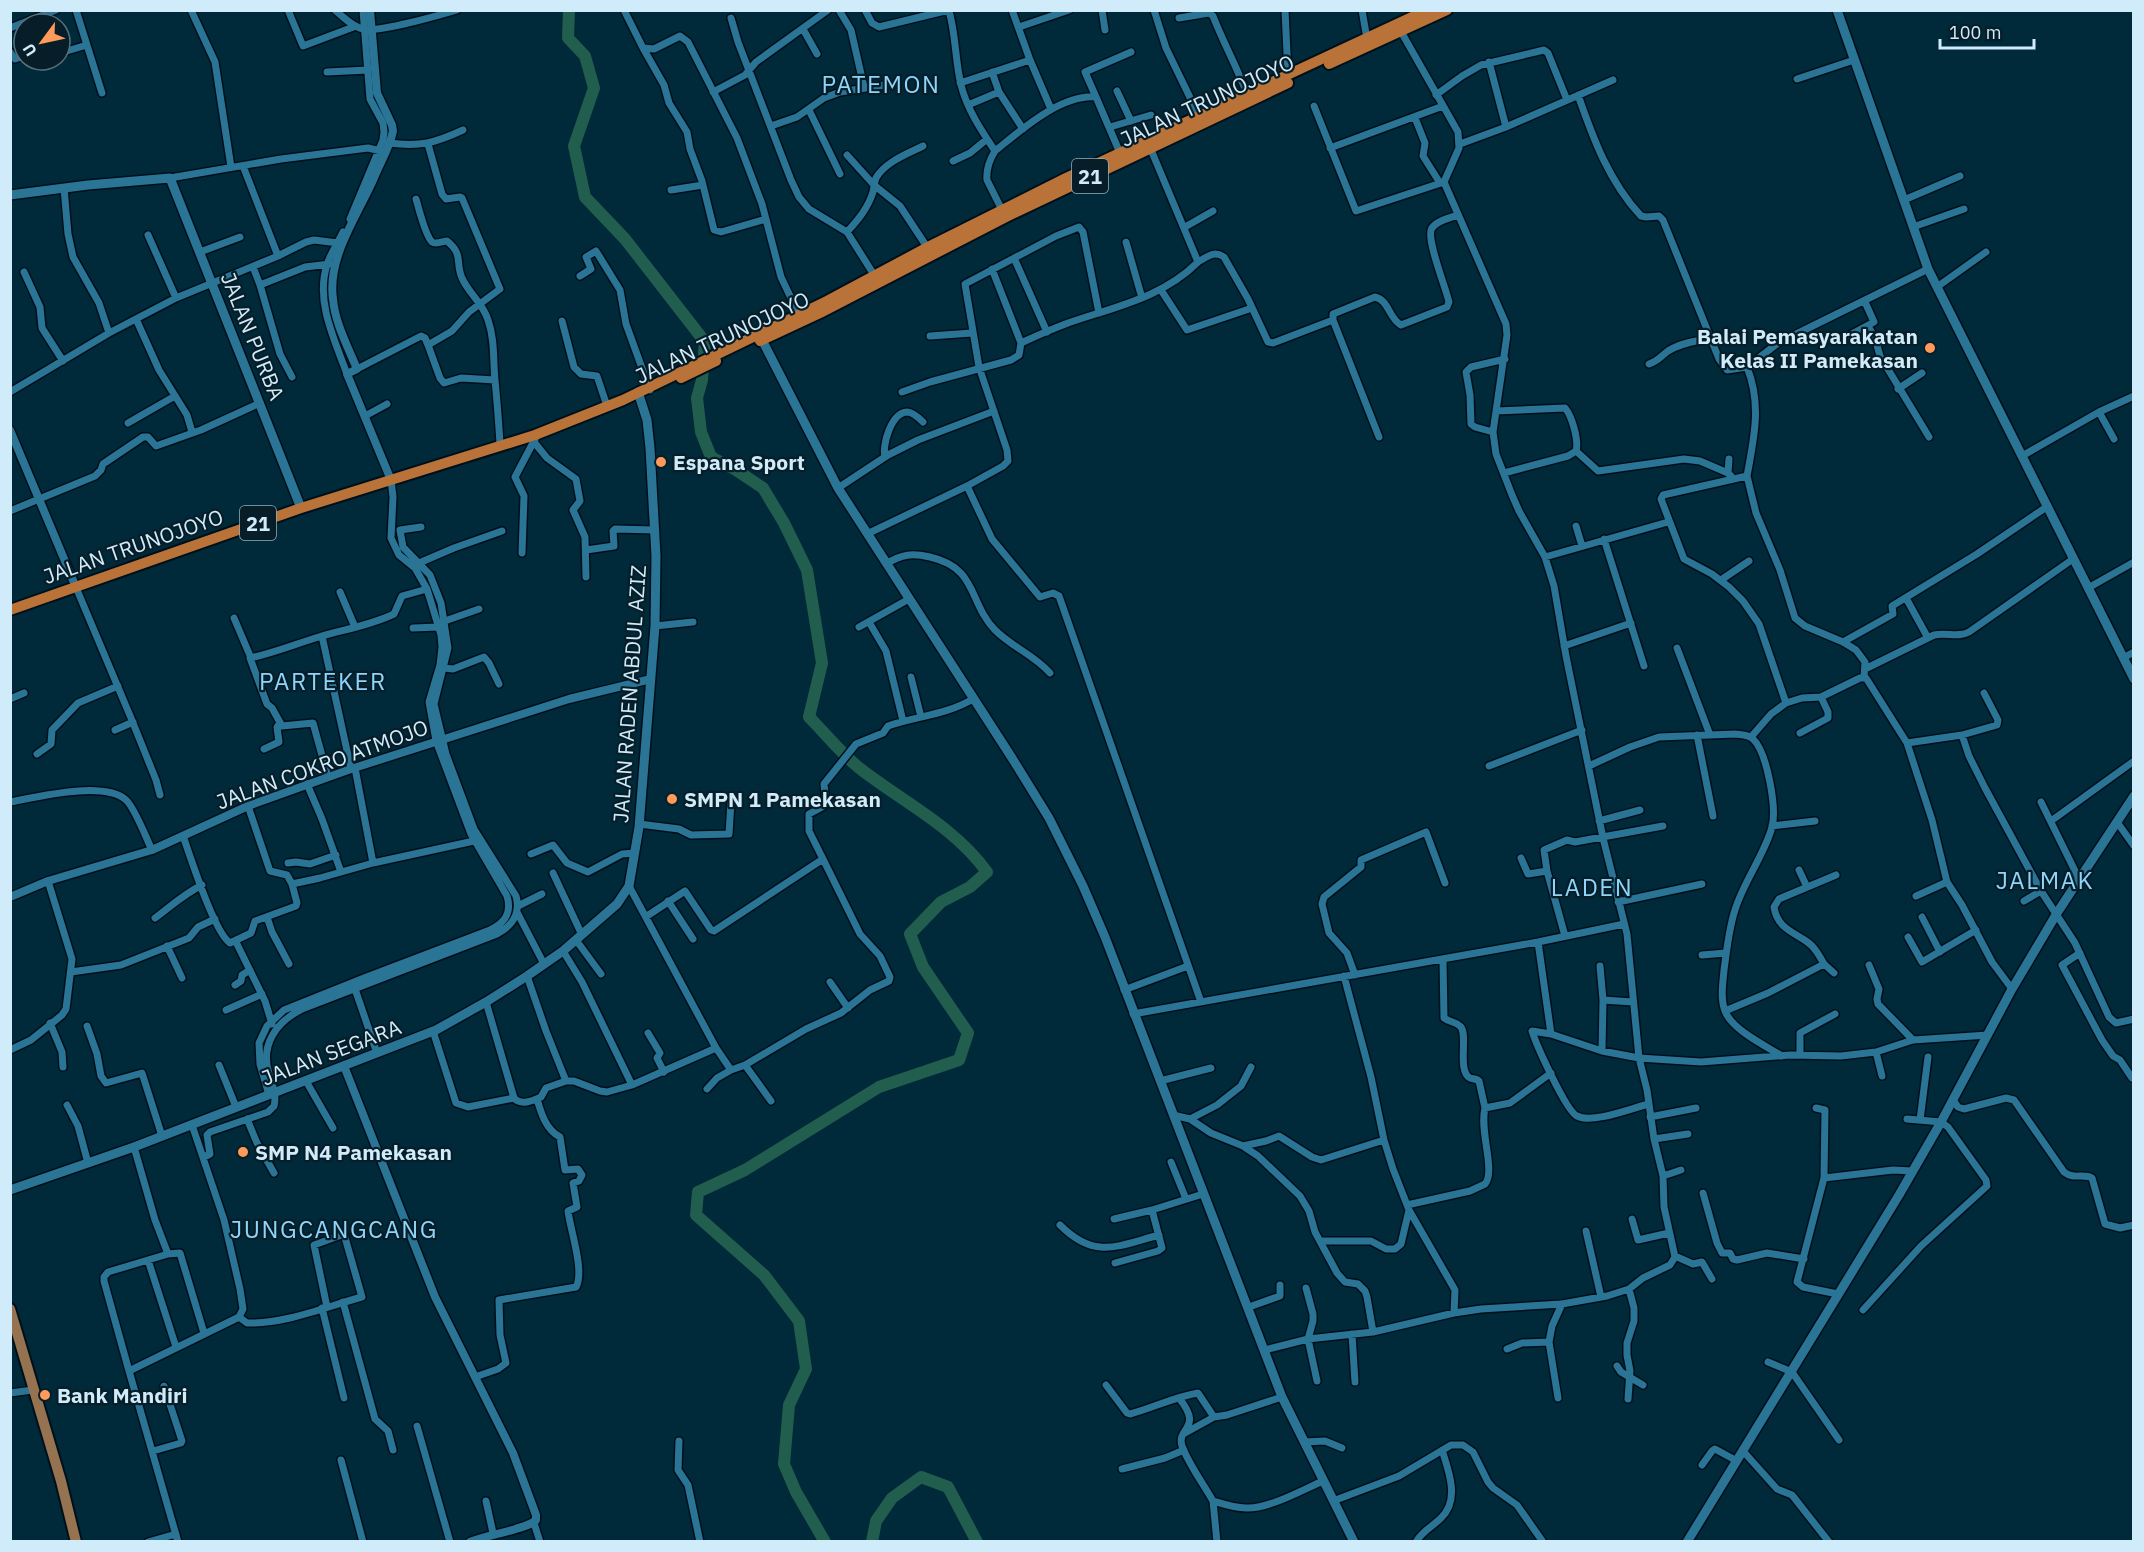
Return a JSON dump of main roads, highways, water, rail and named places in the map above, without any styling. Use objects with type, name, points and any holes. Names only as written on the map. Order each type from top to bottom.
[{"type":"highway","name":"JALAN TRUNOJOYO","points":[[930,251],[1002,210],[1120,153],[1149,144],[1199,116],[1367,39],[1402,32],[1427,10]]},
{"type":"highway","name":"JALAN TRUNOJOYO","points":[[10,610],[75,585],[301,508],[504,444],[535,437],[607,406],[623,400],[628,401],[735,348],[762,340],[930,251],[1149,144],[1447,10]]},
{"type":"main road","points":[[1837,10],[1928,269],[2133,679]]},
{"type":"main road","name":"JALAN PURBA","points":[[10,195],[170,178],[301,508]]},
{"type":"main road","points":[[762,340],[826,469],[1027,781],[1060,839],[1083,886],[1249,1307],[1282,1397],[1354,1542]]},
{"type":"main road","name":"JALAN RADEN ABDUL AZIZ","points":[[629,886],[639,824],[657,588],[648,426],[639,394]]},
{"type":"main road","points":[[1688,1542],[1941,1122],[2012,989],[2057,913],[2133,796]]},
{"type":"main road","name":"JALAN SEGARA","points":[[10,1190],[134,1147],[433,1031],[486,1002],[563,951],[616,904],[629,886]]},
{"type":"main road","points":[[10,1309],[68,1507],[76,1542]]},
{"type":"main road","points":[[68,1507],[72,1512],[80,1542]]},
{"type":"waterway","points":[[569,10],[568,38],[585,56],[594,88],[574,146],[585,197],[625,239],[705,342],[702,380],[697,398],[701,432],[711,457],[763,488],[784,523],[807,570],[822,663],[809,717],[858,767],[959,841],[987,872],[970,887],[941,902],[910,934],[923,967],[968,1033],[959,1060],[879,1087],[745,1170],[698,1192],[696,1215],[764,1275],[799,1321],[806,1369],[789,1405],[784,1464],[796,1492],[825,1542]]},
{"type":"waterway","points":[[872,1542],[876,1521],[892,1498],[921,1477],[948,1487],[977,1542]]},
{"type":"place","name":"Balai Pemasyarakatan Kelas II Pamekasan","points":[[1930,348]]},
{"type":"place","name":"Espana Sport","points":[[661,462]]},
{"type":"place","name":"SMPN 1 Pamekasan","points":[[672,799]]},
{"type":"place","name":"SMP N4 Pamekasan","points":[[243,1152]]},
{"type":"place","name":"Bank Mandiri","points":[[45,1395]]},
{"type":"district","name":"PATEMON","points":[[881,84]]},
{"type":"district","name":"PARTEKER","points":[[323,681]]},
{"type":"district","name":"JALMAK","points":[[2045,880]]},
{"type":"district","name":"LADEN","points":[[1592,887]]},
{"type":"district","name":"JUNGCANGCANG","points":[[334,1229]]}]
